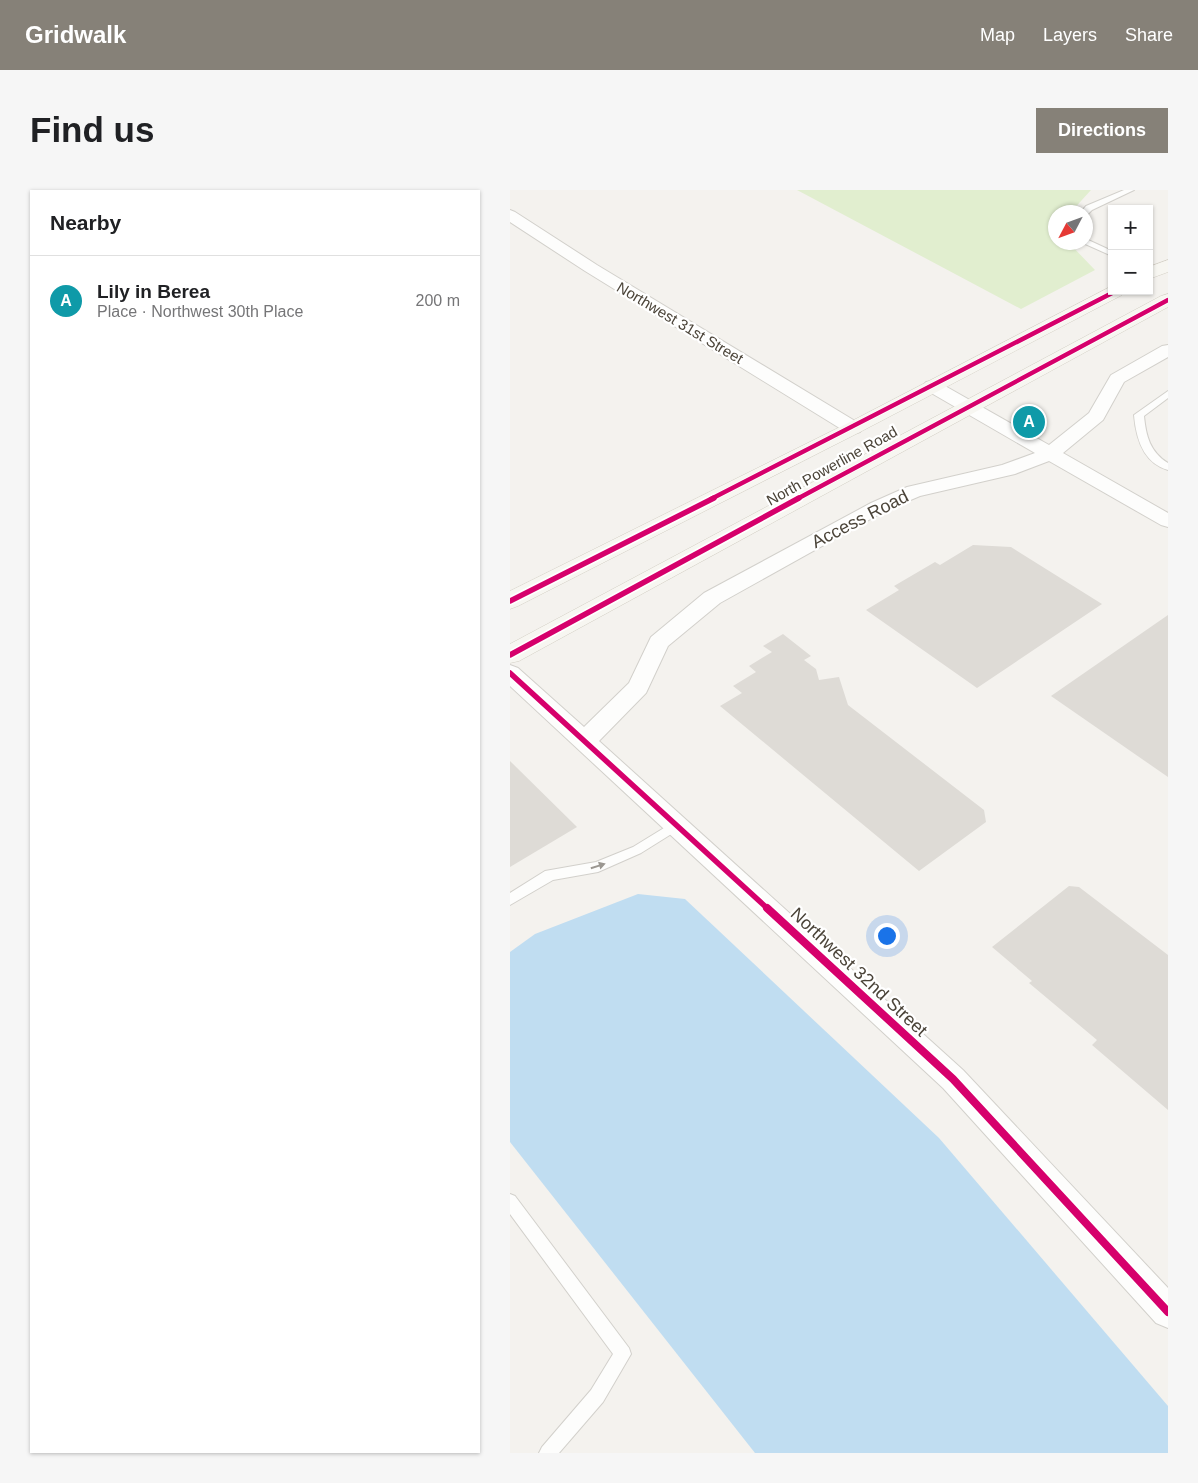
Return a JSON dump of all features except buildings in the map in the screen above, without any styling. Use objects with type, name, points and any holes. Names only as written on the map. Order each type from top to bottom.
[{"type":"main road","name":"North Powerline Road","points":[[510,601],[853,428],[1108,295]]},
{"type":"main road","name":"North Powerline Road","points":[[510,655],[1168,300]]},
{"type":"street","name":"Northwest 31st Street","points":[[510,215],[591,268],[853,428]]},
{"type":"street","name":"Access Road","points":[[585,741],[638,687],[659,642],[712,598],[878,507],[914,491],[1008,470],[1051,453],[1096,416],[1117,379],[1168,350]]},
{"type":"street","points":[[932,386],[1168,521]]},
{"type":"street","name":"Northwest 32nd Street","points":[[510,674],[953,1079],[1168,1312]]},
{"type":"lane","points":[[1093,206],[1130,190]]},
{"type":"lane","points":[[1093,244],[1108,252]]},
{"type":"lane","points":[[1168,394],[1138,415],[1141,441],[1159,462],[1168,467]]},
{"type":"lane","points":[[510,900],[550,875],[598,867],[637,850],[677,825]]},
{"type":"lane","points":[[510,1201],[623,1354],[597,1396],[548,1453]]},
{"type":"green space","points":[[797,190],[1091,190],[1077,205],[1048,205],[1048,250],[1076,250],[1095,270],[1021,309]]},
{"type":"water","points":[[638,894],[685,899],[939,1138],[1168,1406],[1168,1453],[755,1453],[510,1142],[510,952],[535,934]]},
{"type":"cycle path","points":[[510,601],[853,428],[1108,295]]},
{"type":"cycle path","points":[[510,655],[1168,300]]},
{"type":"cycle path","points":[[510,673],[953,1079],[1168,1312]]},
{"type":"place","name":"Lily in Berea","points":[[1029,422]]}]
